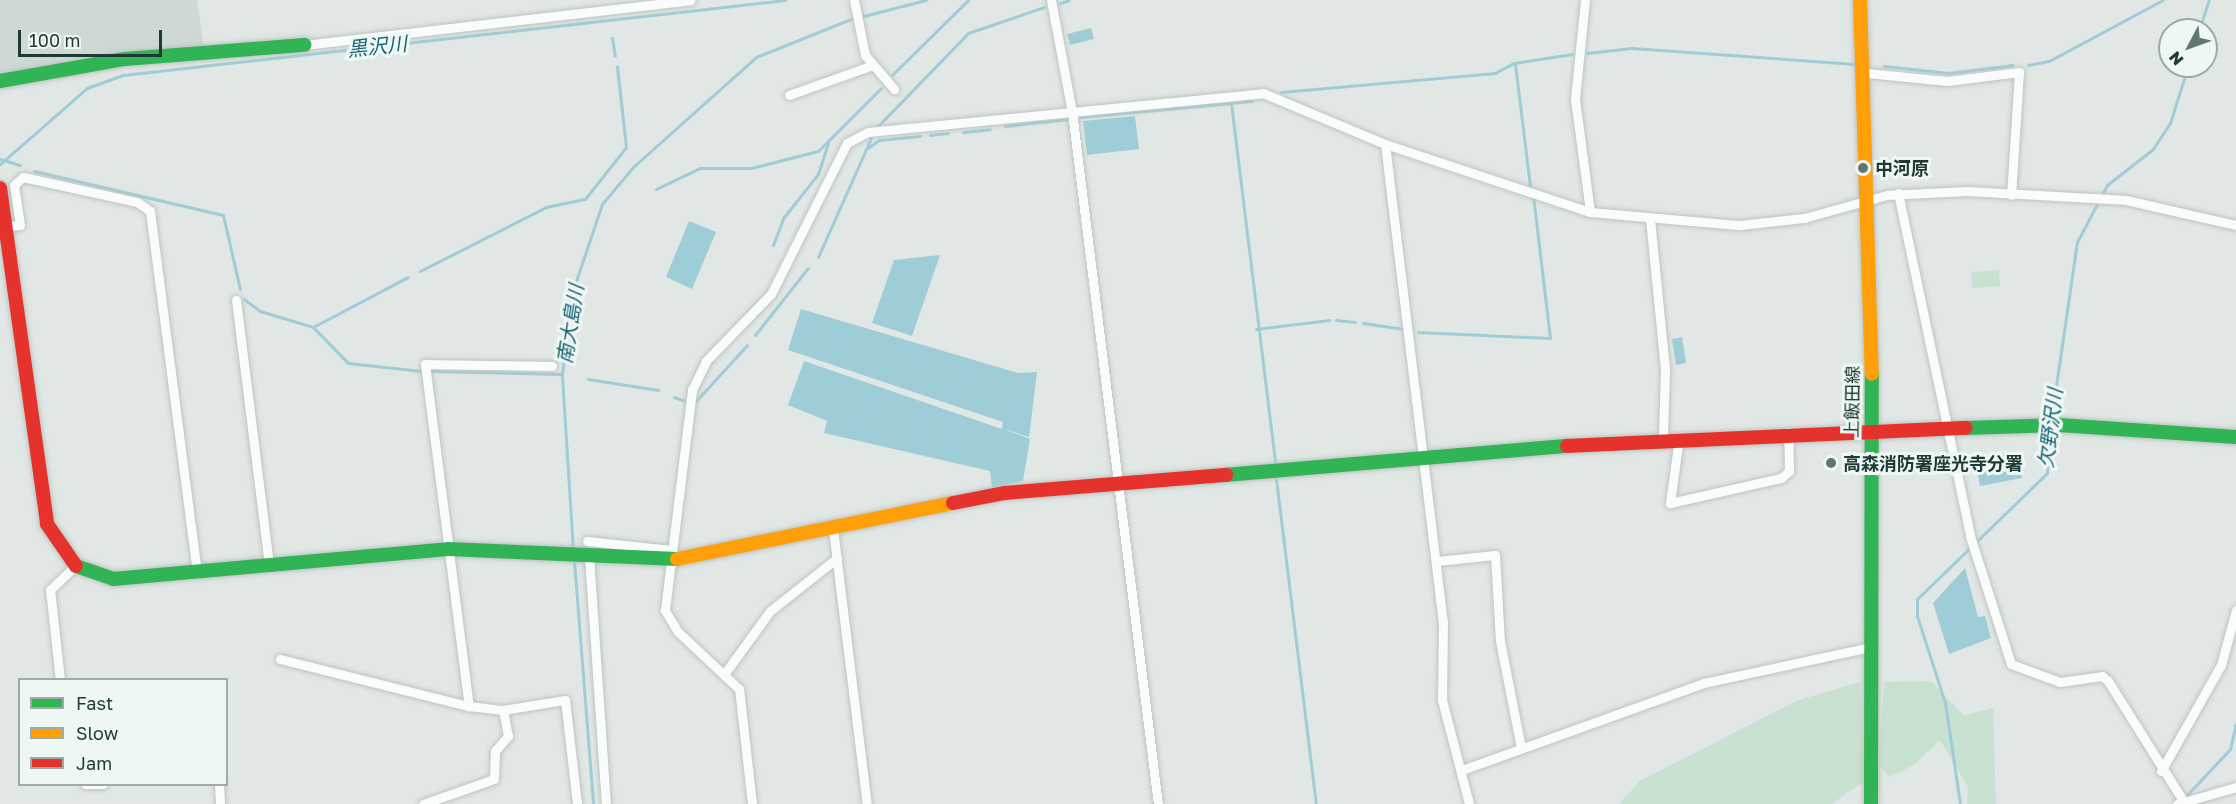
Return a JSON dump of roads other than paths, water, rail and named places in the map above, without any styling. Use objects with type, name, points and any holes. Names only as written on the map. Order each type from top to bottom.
[{"type":"street","points":[[0,81],[125,59],[304,45],[690,0]]},
{"type":"street","points":[[854,0],[861,44],[873,65],[894,89]]},
{"type":"street","points":[[1051,0],[1072,112],[1158,804]]},
{"type":"street","points":[[1585,0],[1575,99],[1590,212]]},
{"type":"street","name":"上飯田線","points":[[1860,0],[1867,73],[1870,198],[1871,804]]},
{"type":"street","points":[[789,95],[873,65]]},
{"type":"street","points":[[1867,73],[1947,81],[2019,72],[2011,195]]},
{"type":"street","points":[[752,804],[742,705],[725,673],[670,622],[665,610],[696,378],[771,294],[847,143],[868,132],[1263,93],[1385,144],[1590,212],[1740,225],[1804,218],[1870,198],[1898,193],[2011,195],[2108,198],[2236,225]]},
{"type":"street","points":[[1385,144],[1437,561],[1442,700],[1469,804]]},
{"type":"street","points":[[9,226],[20,225],[14,185],[23,177],[137,202],[150,211],[197,572]]},
{"type":"street","points":[[0,188],[9,226],[37,474],[53,538],[75,566],[113,579],[448,549],[566,556],[672,555],[833,529],[1005,493],[1663,438],[1948,426],[2059,425],[2236,437]]},
{"type":"street","points":[[1898,193],[1971,540],[2011,664],[2060,682],[2102,676],[2179,802],[2236,787]]},
{"type":"street","points":[[1650,219],[1665,369],[1663,438]]},
{"type":"street","points":[[236,300],[269,565]]},
{"type":"street","points":[[469,706],[424,364],[552,366]]},
{"type":"street","points":[[1679,438],[1670,502],[1781,478],[1789,471],[1788,432]]},
{"type":"street","points":[[833,529],[867,804]]},
{"type":"street","points":[[587,541],[672,555]]},
{"type":"street","points":[[1437,561],[1495,555],[1500,641],[1521,748]]},
{"type":"street","points":[[587,556],[606,804]]},
{"type":"street","points":[[725,673],[770,611],[837,558]]},
{"type":"street","points":[[60,678],[50,590],[75,566]]},
{"type":"street","points":[[2161,771],[2221,664],[2236,610]]},
{"type":"street","points":[[1462,770],[1704,683],[1871,646]]},
{"type":"street","points":[[280,659],[469,706],[503,710],[565,700],[577,804]]},
{"type":"street","points":[[423,804],[494,779],[495,751],[508,736],[503,710]]},
{"type":"street","points":[[219,786],[220,804]]},
{"type":"water","points":[[1091,28],[1094,39],[1070,45],[1067,34]]},
{"type":"water","points":[[1135,116],[1139,149],[1087,155],[1083,121]]},
{"type":"water","points":[[689,221],[716,232],[692,289],[666,277]]},
{"type":"water","points":[[940,255],[912,336],[872,323],[894,260]]},
{"type":"water","points":[[801,309],[1018,373],[1037,372],[1029,437],[1004,429],[1030,439],[1023,481],[992,488],[990,471],[824,433],[827,421],[788,405],[804,361],[1002,429],[1003,422],[788,350]]},
{"type":"water","points":[[1682,337],[1686,363],[1676,365],[1672,339]]},
{"type":"water","points":[[2018,453],[2022,478],[1980,486],[1976,465],[1982,464],[1982,457]]},
{"type":"water","points":[[1965,568],[1978,617],[1985,616],[1991,638],[1949,654],[1933,603]]},
{"type":"waterway","name":"黒沢川","points":[[0,164],[87,88],[123,75],[785,0]]},
{"type":"waterway","name":"南大島川","points":[[573,551],[562,374],[572,293],[602,204],[633,167],[756,57],[848,20],[926,0]]},
{"type":"waterway","points":[[892,75],[968,0]]},
{"type":"waterway","points":[[1060,3],[1069,0]]},
{"type":"waterway","points":[[2028,65],[2049,61],[2163,0]]},
{"type":"waterway","name":"欠野沢川","points":[[2203,18],[2209,0]]},
{"type":"waterway","points":[[878,126],[968,33],[1044,7]]},
{"type":"waterway","points":[[612,38],[615,56]]},
{"type":"waterway","points":[[1587,53],[1632,48],[1857,64]]},
{"type":"waterway","points":[[1281,92],[1495,73],[1514,63],[1572,54]]},
{"type":"waterway","points":[[1515,64],[1530,187]]},
{"type":"waterway","points":[[1884,66],[1949,73],[2012,65]]},
{"type":"waterway","points":[[420,271],[546,207],[585,199],[626,147],[617,67]]},
{"type":"waterway","name":"欠野沢川","points":[[2051,420],[2077,242],[2107,185],[2153,149],[2170,123],[2184,78]]},
{"type":"waterway","points":[[656,189],[700,168],[751,168],[818,151],[881,88]]},
{"type":"waterway","points":[[1252,101],[1231,103],[1275,461]]},
{"type":"waterway","points":[[1080,117],[1231,103]]},
{"type":"waterway","points":[[1005,126],[1069,119]]},
{"type":"waterway","points":[[963,132],[990,129]]},
{"type":"waterway","points":[[930,135],[948,133]]},
{"type":"waterway","points":[[868,148],[879,140],[920,136]]},
{"type":"waterway","points":[[818,257],[871,138]]},
{"type":"waterway","points":[[773,245],[784,217],[818,174],[828,143]]},
{"type":"waterway","points":[[0,159],[20,165]]},
{"type":"waterway","points":[[34,171],[223,215],[240,289]]},
{"type":"waterway","points":[[1418,332],[1550,338],[1533,196]]},
{"type":"waterway","points":[[755,335],[808,268]]},
{"type":"waterway","points":[[313,327],[408,277]]},
{"type":"waterway","points":[[244,299],[260,311],[313,327],[348,363],[422,371]]},
{"type":"waterway","points":[[1256,329],[1329,320]]},
{"type":"waterway","points":[[1336,320],[1355,322]]},
{"type":"waterway","points":[[1363,323],[1404,329]]},
{"type":"waterway","points":[[695,402],[747,345]]},
{"type":"waterway","points":[[432,371],[562,374]]},
{"type":"waterway","points":[[588,379],[658,390]]},
{"type":"waterway","points":[[674,397],[685,401]]},
{"type":"waterway","name":"欠野沢川","points":[[1960,804],[1945,703],[1917,616],[1917,599],[2047,473],[2050,430]]},
{"type":"waterway","points":[[1276,479],[1316,804]]},
{"type":"waterway","name":"南大島川","points":[[574,561],[593,804]]},
{"type":"waterway","points":[[2187,795],[2230,749],[2236,724]]},
{"type":"place","name":"中河原","points":[[1863,168]]},
{"type":"place","name":"高森消防署座光寺分署","points":[[1831,463]]}]
